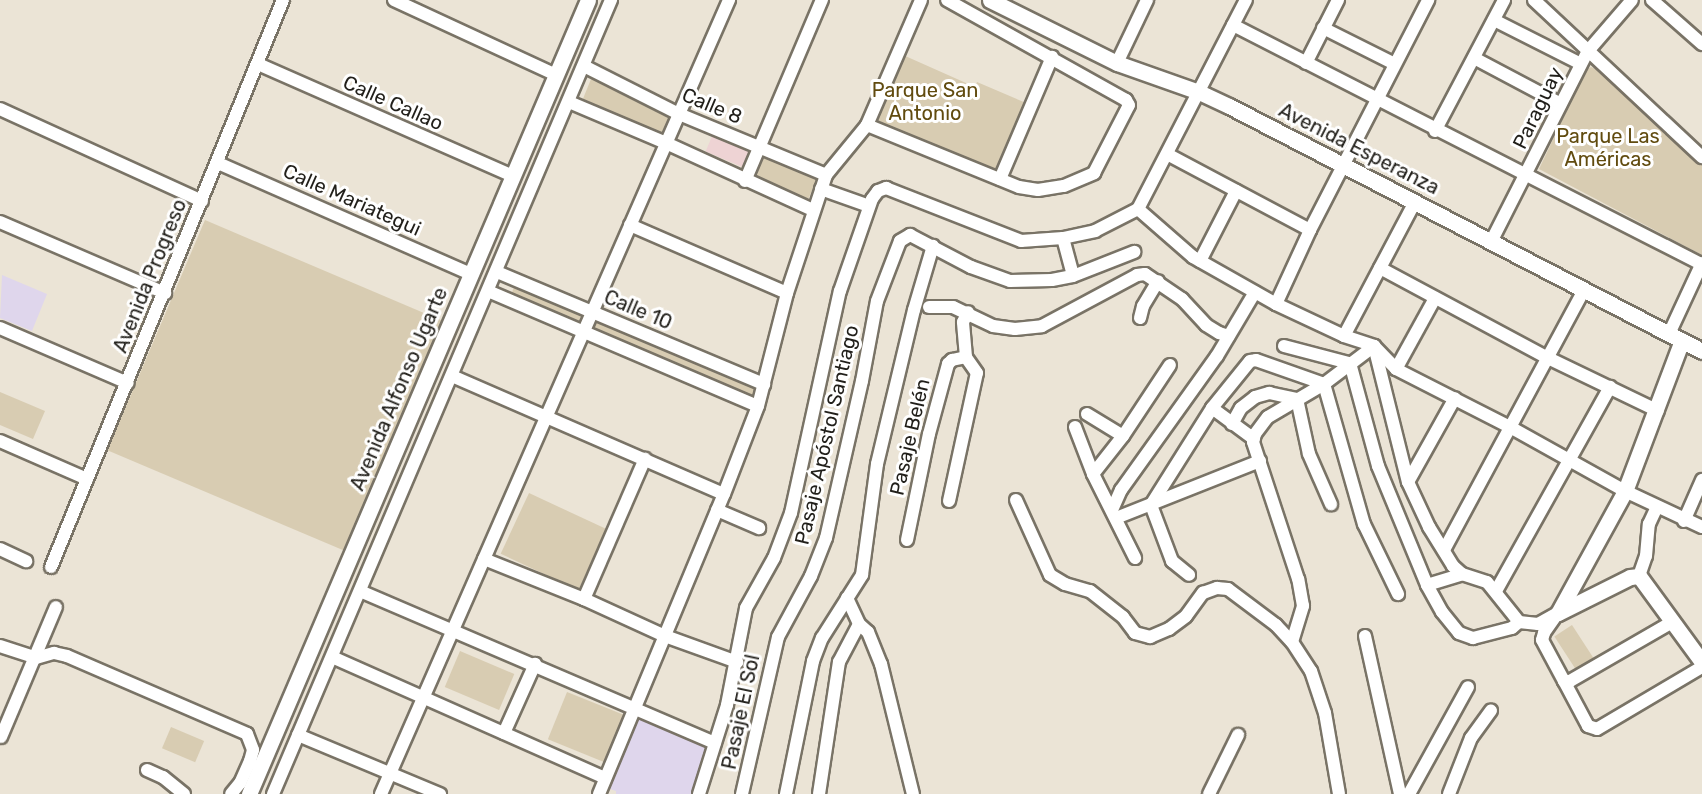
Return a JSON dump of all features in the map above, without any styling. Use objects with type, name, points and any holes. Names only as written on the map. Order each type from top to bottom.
[{"type":"street","name":"Avenida Progreso","points":[[51,567],[283,0]]},
{"type":"street","points":[[394,0],[556,75]]},
{"type":"street","name":"Avenida Alfonso Ugarte","points":[[249,794],[588,0]]},
{"type":"street","points":[[273,794],[611,0]]},
{"type":"street","points":[[381,794],[729,0]]},
{"type":"street","points":[[745,181],[822,0]]},
{"type":"street","points":[[599,794],[724,494],[758,406],[787,293],[826,175],[867,125],[921,0]]},
{"type":"street","points":[[867,125],[1019,187],[1038,190],[1064,186],[1094,173],[1129,105],[1122,97],[947,0]]},
{"type":"street","name":"Avenida Esperanza","points":[[990,0],[1117,63],[1199,92],[1702,351]]},
{"type":"street","points":[[1117,63],[1147,0]]},
{"type":"street","points":[[699,794],[737,662],[746,608],[774,558],[791,513],[840,291],[869,207],[878,190],[886,188],[1021,241],[1063,238],[1095,231],[1138,209],[1246,0]]},
{"type":"street","points":[[1306,63],[1338,0]]},
{"type":"street","points":[[1276,304],[1310,230],[1428,0]]},
{"type":"street","points":[[1435,131],[1504,0]]},
{"type":"street","points":[[1534,0],[1702,157]]},
{"type":"street","name":"Paraguay","points":[[1491,242],[1588,51],[1632,0]]},
{"type":"street","points":[[1654,0],[1702,44]]},
{"type":"street","points":[[1494,20],[1581,64]]},
{"type":"street","points":[[1233,25],[1435,131],[1702,263],[1675,337],[1658,411],[1625,491],[1542,640],[1588,726],[1597,729],[1702,667]]},
{"type":"street","points":[[1323,28],[1395,64]]},
{"type":"street","points":[[1000,180],[1052,57]]},
{"type":"street","points":[[1474,58],[1561,105]]},
{"type":"street","name":"Calle Callao","points":[[258,64],[513,176]]},
{"type":"street","name":"Calle 8","points":[[584,66],[679,114],[826,175]]},
{"type":"street","points":[[568,102],[666,143],[745,181],[813,210]]},
{"type":"street","points":[[0,109],[202,201]]},
{"type":"street","points":[[1167,154],[1310,230]]},
{"type":"street","name":"Calle Mariategui","points":[[218,163],[471,274]]},
{"type":"street","points":[[821,189],[869,207]]},
{"type":"street","points":[[1200,261],[1236,191]]},
{"type":"street","points":[[1344,336],[1415,202]]},
{"type":"street","points":[[1138,209],[1200,261],[1276,304],[1344,336],[1374,346],[1396,369],[1510,427],[1625,491],[1702,528]]},
{"type":"street","points":[[0,222],[165,293]]},
{"type":"street","points":[[630,225],[787,293]]},
{"type":"street","name":"Pasaje Apóstol Santiago","points":[[778,637],[811,576],[826,538],[862,381],[877,301],[903,237],[910,235],[933,246]]},
{"type":"street","points":[[1063,238],[1073,276]]},
{"type":"street","points":[[786,794],[813,661],[822,639],[862,575],[878,465],[914,310],[933,246],[971,267],[1010,281],[1052,280],[1073,276],[1134,252]]},
{"type":"street","points":[[1380,268],[1546,357],[1658,411]]},
{"type":"street","name":"Calle 10","points":[[496,272],[764,384]]},
{"type":"street","points":[[929,307],[953,307],[968,312],[993,326],[1015,329],[1042,326],[1137,275],[1145,274],[1182,299],[1206,325],[1229,336]]},
{"type":"street","points":[[1140,318],[1143,306],[1158,281]]},
{"type":"street","points":[[1444,550],[1584,290]]},
{"type":"street","points":[[488,291],[758,406]]},
{"type":"street","points":[[1114,514],[1121,490],[1170,424],[1229,336],[1255,292]]},
{"type":"street","points":[[1396,369],[1435,298]]},
{"type":"street","points":[[949,501],[977,373],[966,357],[963,322],[968,312]]},
{"type":"street","points":[[0,328],[128,383]]},
{"type":"street","points":[[1284,346],[1349,363]]},
{"type":"street","points":[[1254,439],[1268,417],[1324,384],[1374,346]]},
{"type":"street","points":[[1374,346],[1408,482],[1429,527],[1462,574]]},
{"type":"street","name":"Pasaje Belén","points":[[907,540],[929,434],[948,364],[952,360],[966,357]]},
{"type":"street","points":[[1151,505],[1212,408],[1253,360],[1324,384]]},
{"type":"street","points":[[1349,363],[1378,466],[1427,585],[1442,612],[1459,633],[1473,638],[1512,628],[1520,622],[1538,624],[1630,577],[1639,576]]},
{"type":"street","points":[[1093,474],[1123,436],[1170,365]]},
{"type":"street","points":[[452,376],[724,494]]},
{"type":"street","points":[[1324,384],[1364,524],[1398,594]]},
{"type":"street","points":[[1497,591],[1610,387]]},
{"type":"street","points":[[1232,424],[1241,408],[1255,397],[1269,393],[1297,399]]},
{"type":"street","points":[[1408,482],[1455,398]]},
{"type":"street","points":[[1297,399],[1309,454],[1331,504]]},
{"type":"street","points":[[1212,408],[1254,439],[1298,579],[1303,606],[1292,642]]},
{"type":"street","points":[[1087,414],[1123,436]]},
{"type":"street","points":[[1075,427],[1093,474],[1135,558]]},
{"type":"street","points":[[0,441],[87,478]]},
{"type":"street","points":[[584,599],[645,459]]},
{"type":"street","points":[[1114,514],[1151,505],[1260,461]]},
{"type":"street","points":[[1684,521],[1701,486]]},
{"type":"street","points":[[1016,500],[1050,575],[1065,584],[1090,591],[1123,617],[1135,633],[1150,637],[1169,629],[1186,616],[1203,593],[1217,588],[1228,589],[1256,607],[1292,642],[1311,671],[1325,713],[1339,794]]},
{"type":"street","points":[[1151,505],[1172,561],[1189,575]]},
{"type":"street","points":[[1639,576],[1646,556],[1650,518],[1657,507]]},
{"type":"street","points":[[717,510],[759,528]]},
{"type":"street","points":[[0,549],[26,561]]},
{"type":"street","points":[[484,559],[584,599],[665,636],[737,662]]},
{"type":"street","points":[[1427,585],[1462,574],[1482,579],[1497,591],[1520,622]]},
{"type":"street","points":[[1639,576],[1702,662]]},
{"type":"street","points":[[360,591],[636,706],[715,742]]},
{"type":"street","points":[[847,598],[860,624],[868,632],[881,664],[913,794]]},
{"type":"street","points":[[1,737],[56,607]]},
{"type":"street","points":[[1564,681],[1570,681],[1672,622]]},
{"type":"street","points":[[819,794],[839,662],[860,624]]},
{"type":"street","points":[[1365,636],[1400,794]]},
{"type":"street","name":"Pasaje El Sol","points":[[742,794],[778,637]]},
{"type":"street","points":[[0,646],[36,658],[54,653],[67,656],[247,734],[253,750],[240,783],[231,794]]},
{"type":"street","points":[[332,657],[425,696],[605,778]]},
{"type":"street","points":[[504,733],[535,664]]},
{"type":"street","points":[[1409,794],[1468,687]]},
{"type":"street","points":[[1449,794],[1471,738],[1491,710]]},
{"type":"street","points":[[298,735],[440,794]]},
{"type":"street","points":[[1209,794],[1238,735]]},
{"type":"street","points":[[147,770],[163,777],[184,794]]},
{"type":"shaded area","points":[[713,134],[750,150],[742,167],[706,151]]},
{"type":"shaded area","points":[[2,275],[47,294],[32,331],[0,318]]},
{"type":"shaded area","points":[[639,717],[709,746],[692,794],[616,794],[616,791],[610,789]]},
{"type":"green space","name":"Parque San Antonio","points":[[903,55],[975,87],[977,82],[1026,103],[997,170],[875,120]]},
{"type":"green space","name":"Parque Las Américas","points":[[1591,67],[1596,69],[1702,165],[1702,255],[1539,169],[1586,70]]},
{"type":"green space","points":[[591,79],[674,113],[665,135],[582,101]]},
{"type":"green space","points":[[762,153],[818,178],[807,202],[751,177]]},
{"type":"green space","points":[[205,220],[443,321],[346,551],[107,450]]},
{"type":"green space","points":[[515,285],[584,314],[580,324],[511,295]]},
{"type":"green space","points":[[595,320],[757,389],[753,399],[591,330]]},
{"type":"green space","points":[[0,392],[45,411],[33,439],[0,425]]},
{"type":"green space","points":[[529,493],[607,529],[579,590],[501,554]]},
{"type":"green space","points":[[1572,625],[1594,659],[1576,670],[1554,636]]},
{"type":"green space","points":[[460,651],[514,674],[499,710],[445,687]]},
{"type":"green space","points":[[567,692],[624,715],[604,762],[548,739]]},
{"type":"green space","points":[[171,727],[204,741],[195,762],[162,748]]}]
